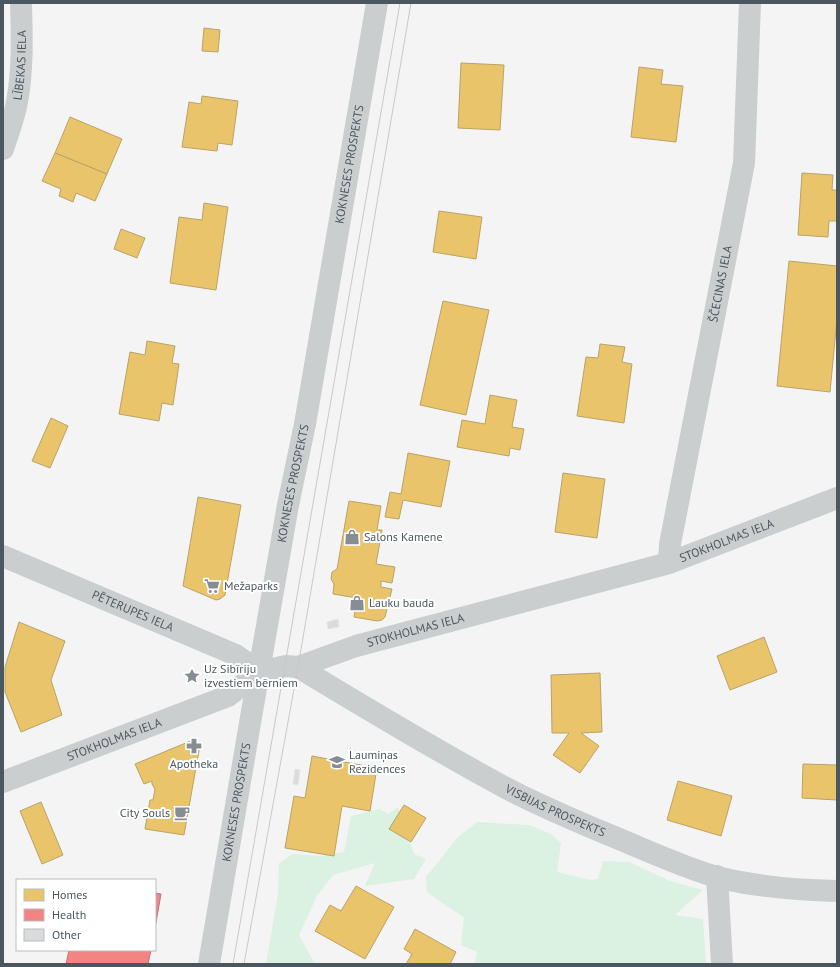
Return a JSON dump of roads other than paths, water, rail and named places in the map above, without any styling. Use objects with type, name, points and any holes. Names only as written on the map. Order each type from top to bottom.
[{"type":"street","name":"LĪBEKAS IELA","points":[[3,149],[10,131],[17,101],[22,48],[21,3]]},
{"type":"street","name":"KOKNESES PROSPEKTS","points":[[209,964],[288,505],[306,416],[377,3]]},
{"type":"street","name":"ŠČECINAS IELA","points":[[669,563],[670,544],[744,163],[750,3]]},
{"type":"street","name":"STOKHOLMAS IELA","points":[[3,782],[228,696],[260,672],[286,666],[298,667],[356,646],[669,563],[837,498]]},
{"type":"street","name":"PĒTERUPES IELA","points":[[3,556],[236,655],[260,672]]},
{"type":"street","name":"VISBIJAS PROSPEKTS","points":[[298,667],[419,739],[507,788],[573,820],[656,855],[717,876],[744,883],[783,888],[837,891]]},
{"type":"street","points":[[717,876],[722,964]]},
{"type":"tram line","points":[[233,964],[400,3]]},
{"type":"tram line","points":[[244,964],[298,667],[411,3]]},
{"type":"place","name":"Salons Kamene","points":[[352,537]]},
{"type":"place","name":"Mežaparks","points":[[212,586]]},
{"type":"place","name":"Lauku bauda","points":[[357,603]]},
{"type":"place","name":"Uz Sibīriju izvestiem bērniem","points":[[192,676]]},
{"type":"place","name":"Apotheka","points":[[194,746]]},
{"type":"place","name":"Laumiņas Rezidences","points":[[337,762]]},
{"type":"place","name":"City Souls","points":[[182,813]]}]
